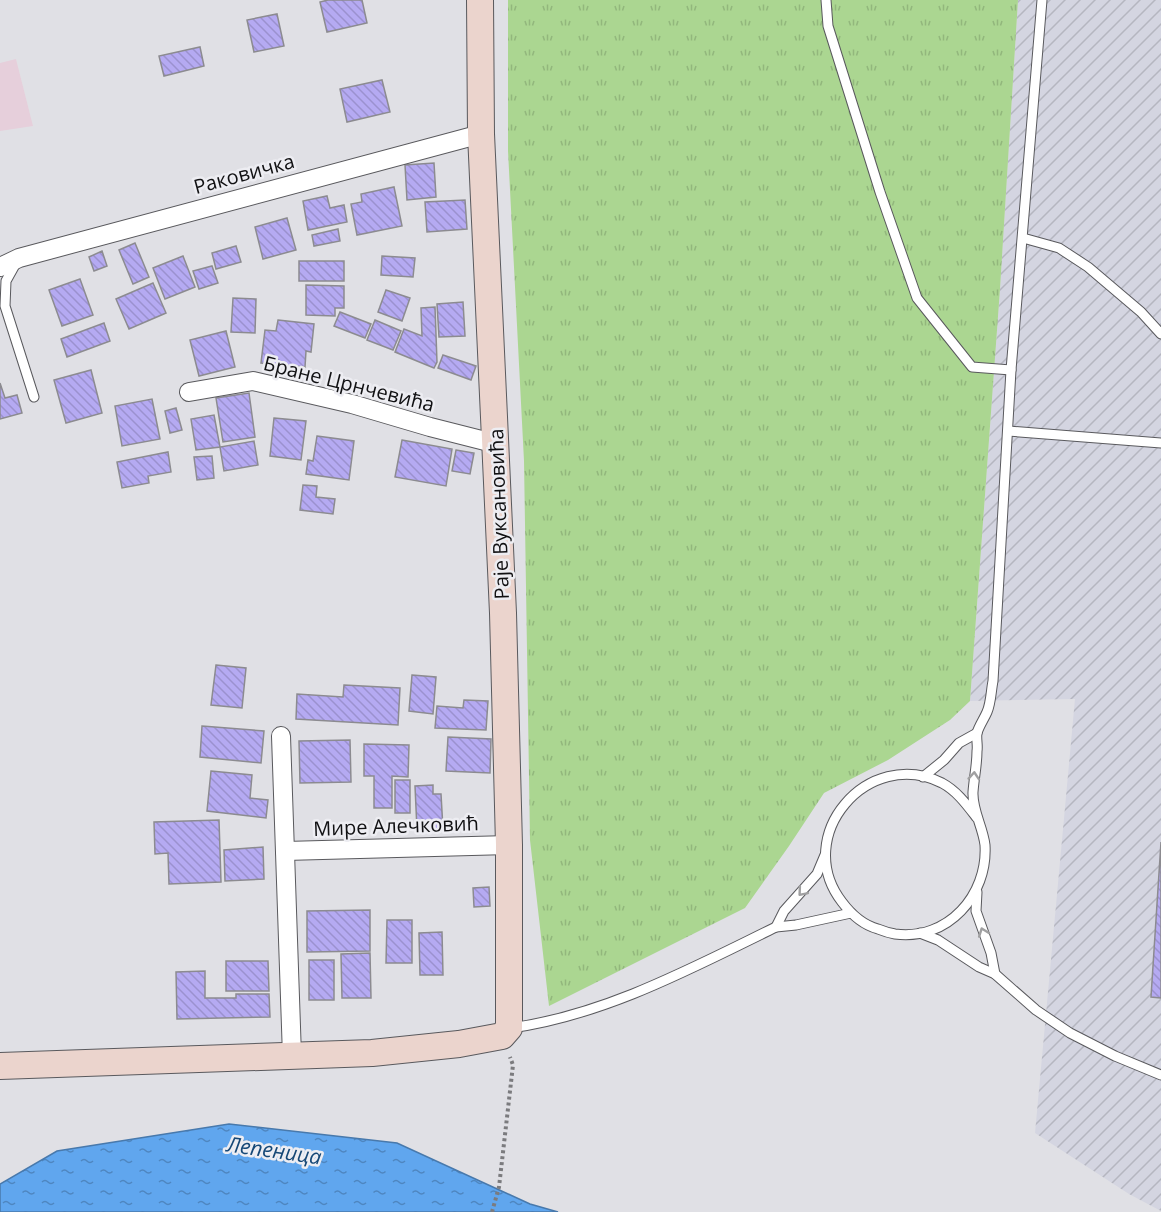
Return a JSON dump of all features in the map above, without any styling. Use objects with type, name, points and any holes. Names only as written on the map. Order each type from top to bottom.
[{"type":"street","name":"Раје Вуксановића","points":[[480,0],[481,134],[497,444],[508,845],[505,1032]]},
{"type":"street","name":"Раковичка","points":[[0,267],[19,258],[481,134]]},
{"type":"street","name":"Бране Црнчевића","points":[[189,392],[253,381],[352,404],[497,444]]},
{"type":"street","name":"Мире Алечковић","points":[[281,736],[292,1056]]},
{"type":"street","name":"Мире Алечковић","points":[[285,851],[508,845]]},
{"type":"street","points":[[0,1066],[372,1053],[459,1044],[505,1032]]},
{"type":"lane","points":[[825,0],[828,26],[880,192],[917,298],[972,366],[1011,370]]},
{"type":"lane","points":[[825,855],[828,875],[836,894],[851,913],[871,927],[895,934],[920,933],[943,925],[963,910],[977,890],[985,867],[984,842],[973,797],[974,767],[978,753],[977,733],[987,711],[993,681],[1011,370],[1042,0]]},
{"type":"lane","points":[[1023,238],[1059,248],[1088,267],[1141,312],[1161,334]]},
{"type":"lane","points":[[19,258],[6,281],[4,306],[34,397]]},
{"type":"lane","points":[[1008,431],[1161,443]]},
{"type":"lane","points":[[923,777],[944,760],[959,743],[977,733]]},
{"type":"lane","points":[[776,927],[784,911],[817,874],[825,855],[828,834],[836,816],[848,800],[864,786],[882,778],[902,775],[923,777],[942,784],[962,798],[977,818]]},
{"type":"lane","points":[[977,890],[976,911],[991,953],[995,974]]},
{"type":"lane","points":[[505,1032],[579,1013],[646,988],[776,927],[851,913]]},
{"type":"lane","points":[[920,933],[938,940],[979,967],[995,974],[1036,1010],[1070,1033],[1115,1056],[1161,1075]]},
{"type":"path","points":[[492,1212],[499,1187],[513,1065],[505,1032]]},
{"type":"shaded area","points":[[1018,0],[1161,0],[1161,1211],[1129,1194],[1035,1133],[1075,699],[970,701]]},
{"type":"shaded area","points":[[16,59],[33,126],[0,131],[0,63]]},
{"type":"green space","points":[[508,0],[1018,0],[970,701],[950,720],[888,760],[824,793],[745,908],[549,1006],[530,840],[524,461],[508,151]]},
{"type":"water","name":"Лепеница","points":[[229,1124],[397,1143],[530,1204],[558,1212],[0,1212],[0,1184],[57,1151]]},
{"type":"building","points":[[362,0],[367,23],[327,32],[320,2]]},
{"type":"building","points":[[277,14],[284,46],[254,52],[247,20]]},
{"type":"building","points":[[200,47],[204,66],[164,76],[159,56]]},
{"type":"building","points":[[382,80],[390,112],[347,122],[340,89]]},
{"type":"building","points":[[434,163],[436,197],[407,200],[405,165]]},
{"type":"building","points":[[394,187],[402,226],[357,235],[351,204],[362,202],[361,194]]},
{"type":"building","points":[[327,196],[330,208],[344,205],[347,222],[308,230],[303,201]]},
{"type":"building","points":[[465,200],[467,229],[427,232],[425,202]]},
{"type":"building","points":[[287,218],[296,250],[263,259],[255,227]]},
{"type":"building","points":[[338,229],[340,241],[314,246],[312,235]]},
{"type":"building","points":[[135,243],[149,277],[133,284],[119,250]]},
{"type":"building","points":[[236,246],[241,262],[216,269],[212,253]]},
{"type":"building","points":[[102,251],[107,266],[94,271],[89,257]]},
{"type":"building","points":[[183,256],[195,287],[165,299],[153,268]]},
{"type":"building","points":[[382,256],[415,258],[413,277],[381,275]]},
{"type":"building","points":[[299,261],[344,261],[344,281],[299,281]]},
{"type":"building","points":[[212,266],[218,283],[199,289],[193,271]]},
{"type":"building","points":[[80,279],[93,315],[62,326],[49,290]]},
{"type":"building","points":[[153,283],[166,313],[129,329],[116,299]]},
{"type":"building","points":[[306,285],[344,286],[344,308],[335,308],[335,316],[306,315]]},
{"type":"building","points":[[386,290],[410,298],[402,321],[378,312]]},
{"type":"building","points":[[233,298],[256,299],[255,333],[231,332]]},
{"type":"building","points":[[463,302],[465,336],[439,337],[437,304]]},
{"type":"building","points":[[435,307],[437,362],[434,368],[395,352],[404,329],[422,336],[421,308]]},
{"type":"building","points":[[340,312],[371,324],[365,338],[334,326]]},
{"type":"building","points":[[278,320],[314,324],[311,352],[306,351],[305,367],[261,363],[265,330],[276,331]]},
{"type":"building","points":[[375,320],[401,331],[393,350],[367,340]]},
{"type":"building","points":[[104,323],[110,341],[67,357],[61,339]]},
{"type":"building","points":[[226,331],[235,367],[199,376],[190,340]]},
{"type":"building","points":[[443,355],[476,366],[471,380],[438,368]]},
{"type":"building","points":[[91,370],[102,413],[66,423],[54,380]]},
{"type":"building","points":[[0,383],[5,398],[17,395],[22,413],[0,419]]},
{"type":"building","points":[[249,393],[255,437],[223,442],[216,398]]},
{"type":"building","points":[[152,399],[160,439],[122,446],[115,406]]},
{"type":"building","points":[[176,408],[182,430],[170,433],[165,411]]},
{"type":"building","points":[[214,415],[220,447],[196,450],[191,419]]},
{"type":"building","points":[[274,418],[306,421],[301,460],[270,456]]},
{"type":"building","points":[[317,436],[354,441],[349,480],[306,474],[308,460],[313,461]]},
{"type":"building","points":[[402,440],[452,449],[446,486],[395,477]]},
{"type":"building","points":[[254,441],[258,465],[224,471],[220,447]]},
{"type":"building","points":[[456,450],[474,453],[470,474],[452,471]]},
{"type":"building","points":[[168,452],[171,472],[148,476],[149,483],[122,488],[117,462]]},
{"type":"building","points":[[212,456],[214,478],[197,480],[194,457]]},
{"type":"building","points":[[303,485],[317,486],[316,497],[335,499],[333,514],[300,510]]},
{"type":"building","points":[[216,665],[246,668],[242,708],[211,705]]},
{"type":"building","points":[[412,675],[436,677],[433,714],[409,711]]},
{"type":"building","points":[[344,685],[400,688],[398,725],[296,719],[297,694],[343,697]]},
{"type":"building","points":[[464,700],[488,701],[486,730],[435,728],[437,706],[463,708]]},
{"type":"building","points":[[202,726],[264,731],[261,763],[200,757]]},
{"type":"building","points":[[448,737],[491,739],[490,773],[446,771]]},
{"type":"building","points":[[350,740],[351,782],[300,783],[299,741]]},
{"type":"building","points":[[364,744],[409,745],[408,777],[392,776],[392,808],[374,808],[374,776],[364,776]]},
{"type":"building","points":[[211,771],[252,775],[250,798],[268,800],[266,818],[207,811]]},
{"type":"building","points":[[395,780],[410,780],[410,813],[395,813]]},
{"type":"building","points":[[433,785],[433,794],[441,794],[443,829],[417,830],[415,786]]},
{"type":"building","points":[[219,820],[221,882],[169,884],[168,853],[155,854],[154,822]]},
{"type":"building","points":[[1161,842],[1161,998],[1151,997]]},
{"type":"building","points":[[263,847],[264,879],[225,881],[224,850]]},
{"type":"building","points":[[489,887],[490,906],[474,907],[473,888]]},
{"type":"building","points":[[370,910],[370,951],[307,952],[307,911]]},
{"type":"building","points":[[387,920],[412,920],[412,963],[386,963]]},
{"type":"building","points":[[442,932],[443,975],[420,975],[419,933]]},
{"type":"building","points":[[370,953],[371,998],[342,998],[341,954]]},
{"type":"building","points":[[309,960],[334,960],[334,1000],[309,1000]]},
{"type":"building","points":[[226,961],[268,961],[269,991],[226,991]]},
{"type":"building","points":[[205,971],[205,998],[236,998],[236,994],[269,994],[270,1017],[177,1019],[176,972]]}]
